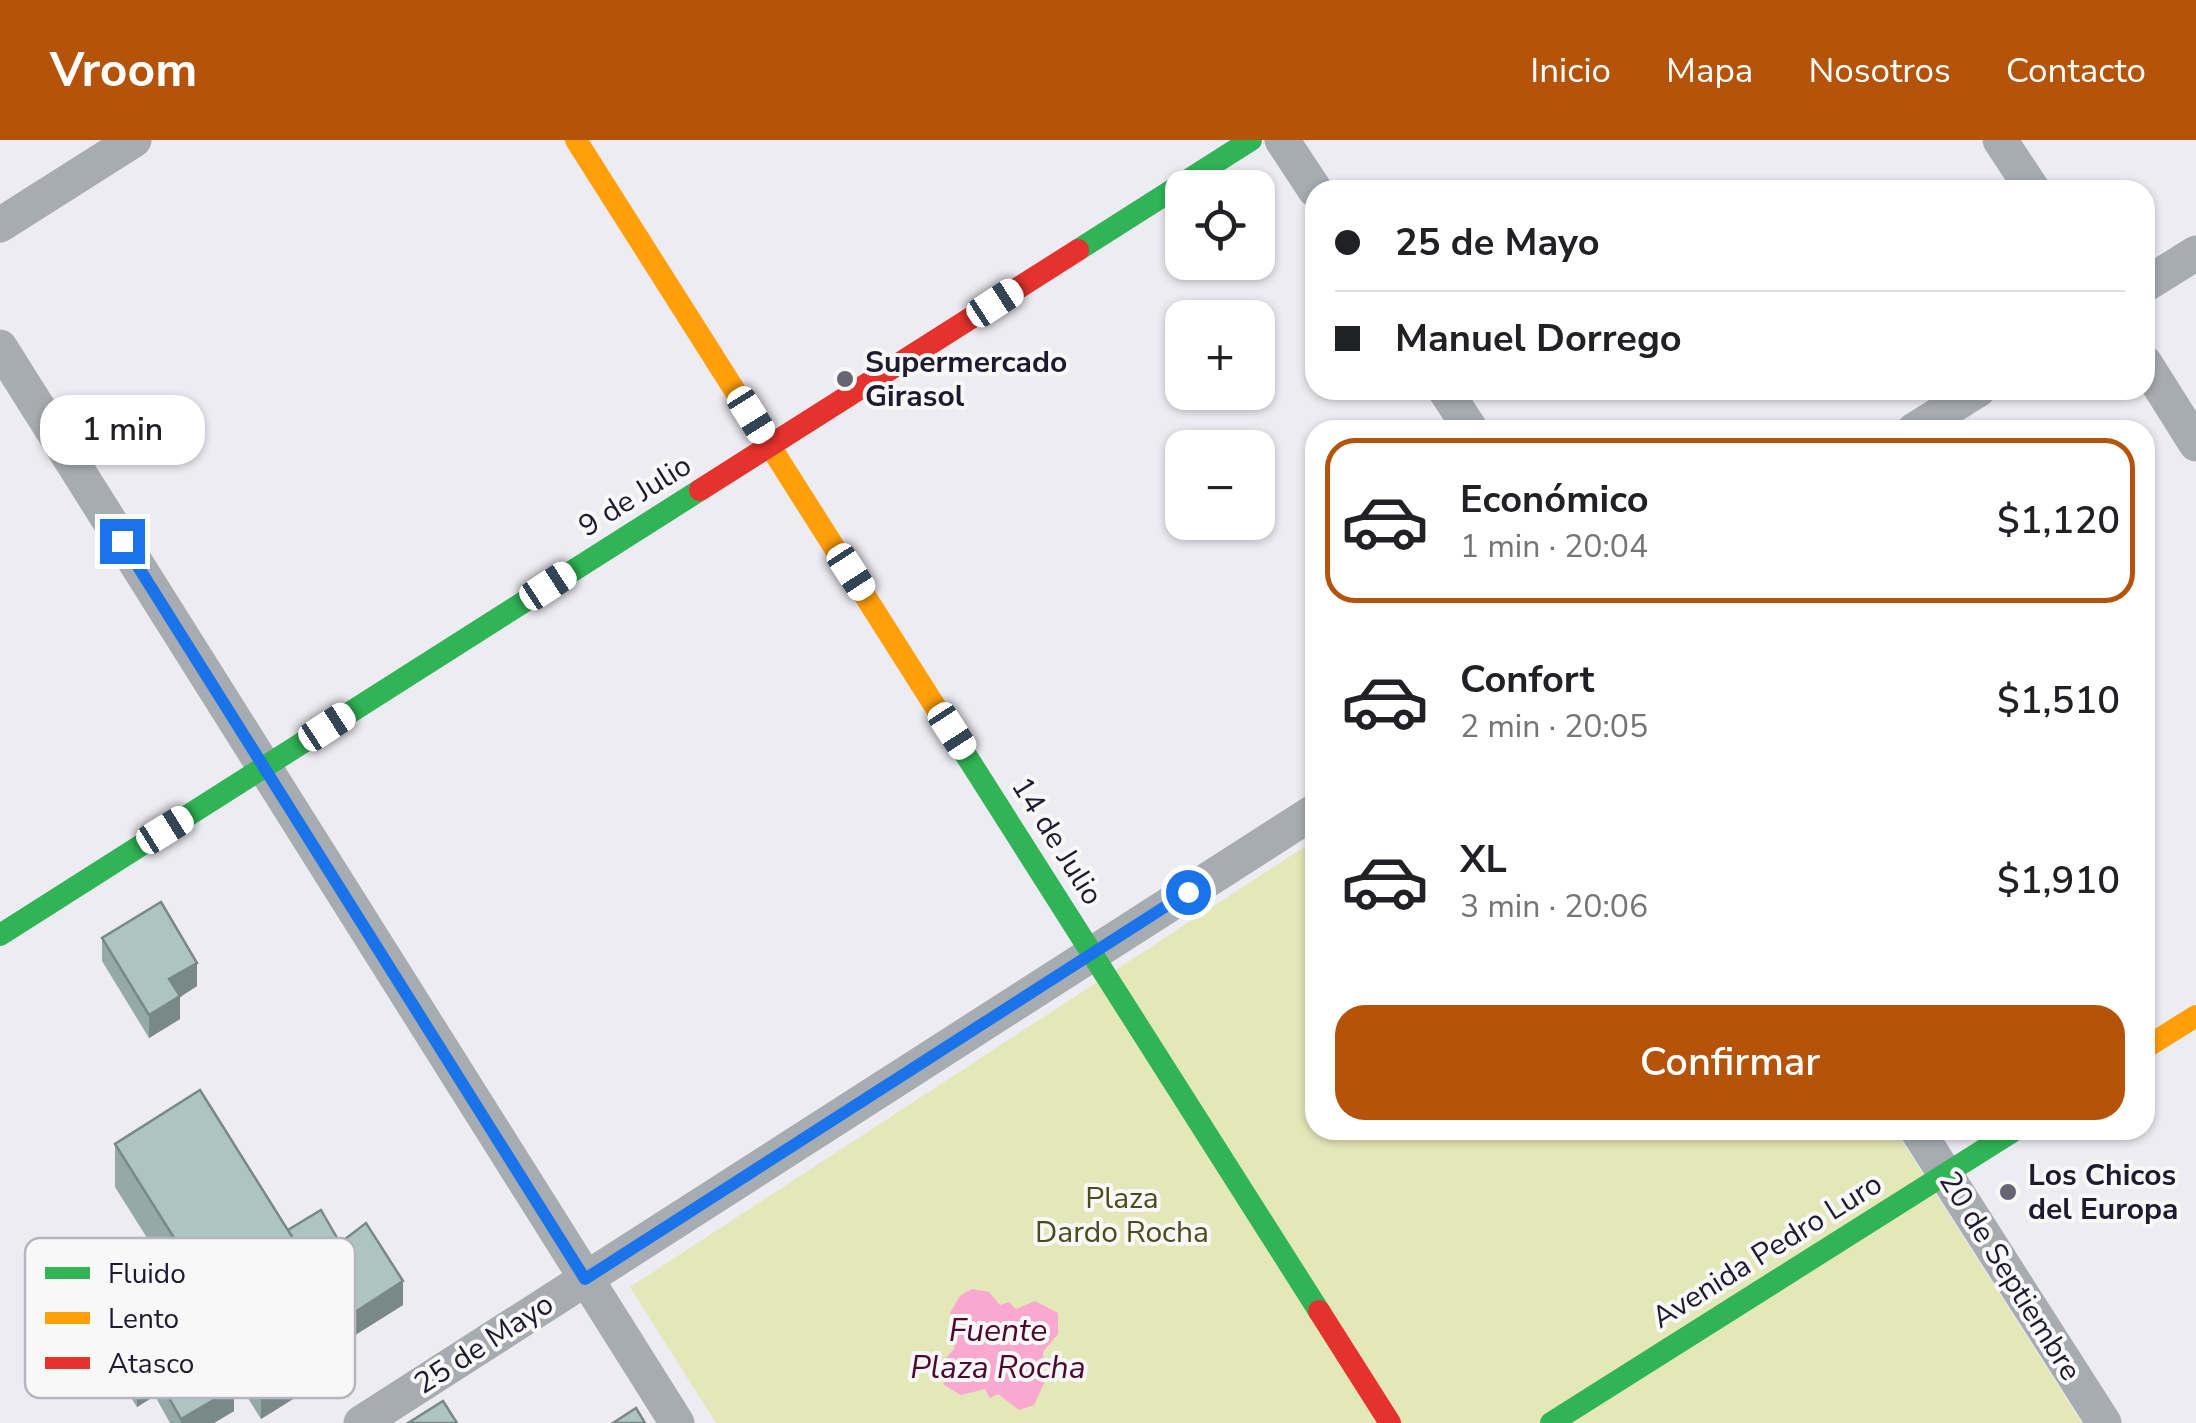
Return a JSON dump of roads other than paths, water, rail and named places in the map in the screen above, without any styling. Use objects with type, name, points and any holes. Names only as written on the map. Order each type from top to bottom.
[{"type":"street","points":[[0,225],[134,140]]},
{"type":"street","name":"14 de Julio","points":[[576,140],[1390,1423]]},
{"type":"street","name":"9 de Julio","points":[[0,934],[1251,140]]},
{"type":"street","points":[[1282,140],[1308,180]]},
{"type":"street","points":[[2000,140],[2026,180]]},
{"type":"street","points":[[2155,279],[2196,252]]},
{"type":"street","points":[[0,347],[677,1423]]},
{"type":"street","points":[[2155,379],[2196,444]]},
{"type":"street","points":[[1930,420],[1962,400]]},
{"type":"street","name":"25 de Mayo","points":[[361,1423],[1305,817]]},
{"type":"street","points":[[2155,1042],[2196,1016]]},
{"type":"street","name":"20 de Septiembre","points":[[1924,1140],[2104,1423]]},
{"type":"street","name":"Avenida Pedro Luro","points":[[1551,1423],[1999,1140]]},
{"type":"water","name":"Fuente Plaza Rocha","points":[[972,1289],[989,1292],[1000,1305],[1009,1302],[1016,1309],[1035,1301],[1058,1313],[1058,1334],[1043,1352],[1044,1363],[1038,1367],[1045,1381],[1034,1405],[1019,1410],[998,1394],[990,1398],[985,1389],[961,1395],[944,1385],[940,1365],[955,1348],[951,1339],[957,1332],[950,1313],[960,1296]]},
{"type":"place","name":"Supermercado Girasol","points":[[845,379]]},
{"type":"place","name":"Los Chicos del Europa","points":[[2008,1192]]},
{"type":"park label","name":"Plaza Dardo Rocha","points":[[1122,1215]]}]
